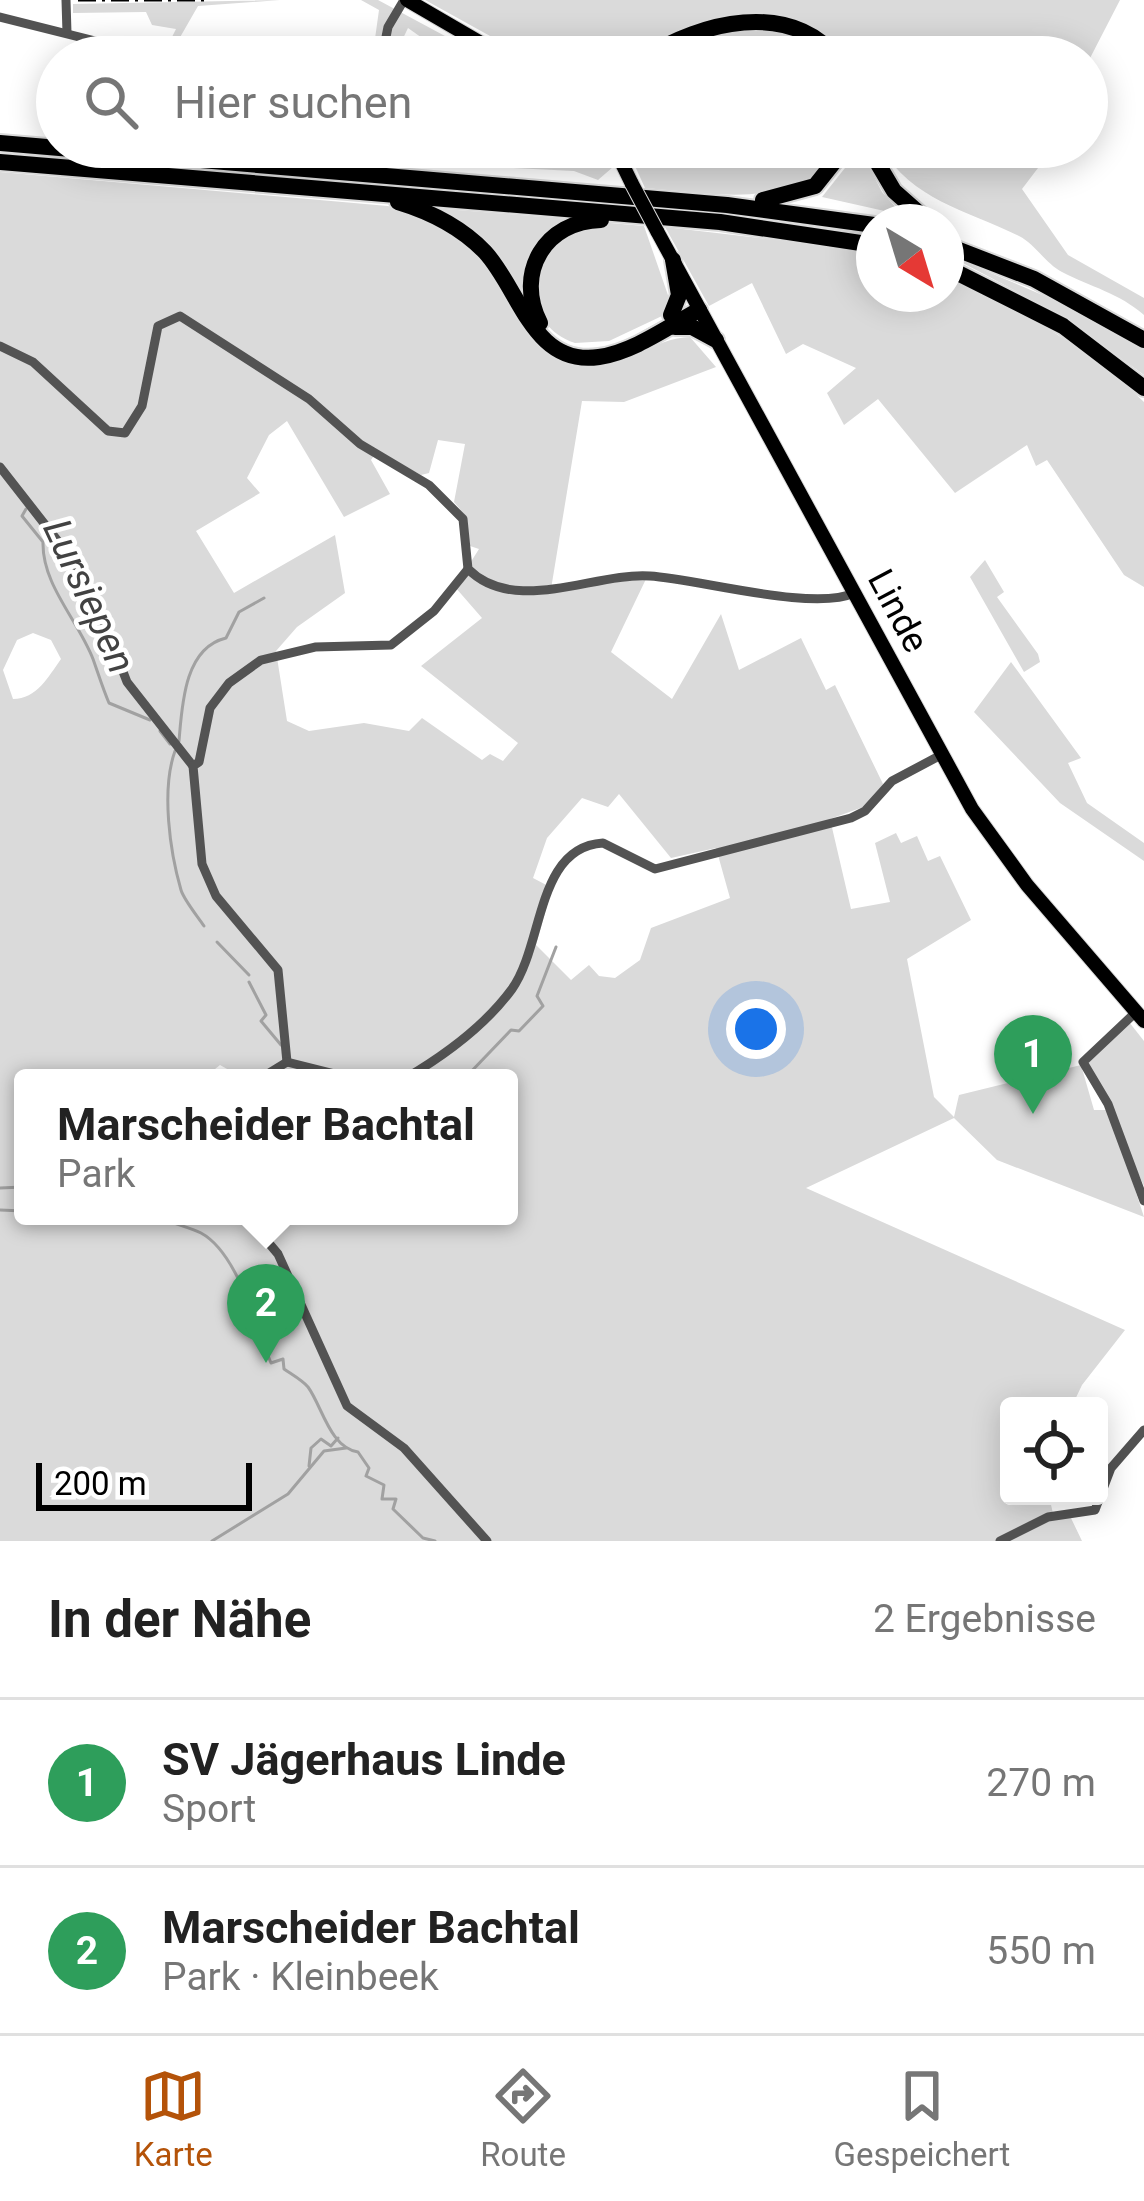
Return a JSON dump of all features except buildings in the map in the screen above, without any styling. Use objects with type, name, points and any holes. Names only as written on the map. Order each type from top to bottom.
[{"type":"highway","points":[[690,36],[761,20],[812,36]]},
{"type":"highway","points":[[0,143],[36,146]]},
{"type":"highway","points":[[0,162],[36,165]]},
{"type":"highway","points":[[71,168],[634,214],[800,230],[856,241]]},
{"type":"highway","points":[[293,168],[727,205],[856,223]]},
{"type":"highway","points":[[727,205],[780,199],[815,186],[829,168]]},
{"type":"highway","points":[[880,168],[909,204]]},
{"type":"highway","points":[[344,191],[418,208],[462,232],[499,269],[539,337],[566,354],[611,354],[697,306]]},
{"type":"highway","points":[[634,214],[574,222],[552,234],[532,275],[536,315],[561,342],[591,349],[669,321],[716,340]]},
{"type":"highway","points":[[964,240],[1007,266]]},
{"type":"highway","points":[[964,251],[1007,266],[1144,340]]},
{"type":"highway","points":[[669,321],[679,295],[673,260]]},
{"type":"highway","points":[[964,276],[1063,326],[1144,388]]},
{"type":"main road","points":[[405,0],[468,36]]},
{"type":"main road","name":"Linde","points":[[624,168],[941,755],[1006,858],[1140,1016]]},
{"type":"street","points":[[386,36],[405,0]]},
{"type":"street","points":[[66,2],[67,34]]},
{"type":"street","points":[[0,17],[75,36]]},
{"type":"street","points":[[0,346],[33,362],[108,431],[125,433],[142,406],[158,326],[180,316],[290,386],[360,444],[419,481],[463,520],[469,568],[490,584],[520,589],[648,575],[825,600],[854,593]]},
{"type":"street","points":[[0,467],[52,530],[100,612],[130,686],[193,766],[202,864],[216,896],[278,970],[287,1062]]},
{"type":"street","points":[[193,766],[199,761],[210,708],[223,689],[266,658],[391,645],[434,610],[469,568]]},
{"type":"street","points":[[419,1069],[466,1036],[512,989],[535,943],[558,868],[570,852],[603,843],[655,869],[851,818],[865,812],[892,781],[941,755]]},
{"type":"street","name":"Linde","points":[[1140,1016],[1083,1062],[1108,1104],[1144,1201]]},
{"type":"street","points":[[276,1069],[287,1062],[315,1069]]},
{"type":"street","points":[[254,1225],[272,1244],[347,1406],[404,1448],[487,1541]]},
{"type":"street","points":[[1000,1541],[1057,1514],[1094,1510],[1120,1454],[1144,1430]]},
{"type":"shaded area","points":[[280,0],[198,6],[181,36],[172,36],[176,29],[152,25],[146,12],[73,13],[73,4]]},
{"type":"shaded area","points":[[361,0],[378,0],[445,36],[419,36],[408,28],[404,36],[375,36],[379,10]]},
{"type":"shaded area","points":[[425,0],[1120,0],[1101,36],[490,36]]},
{"type":"shaded area","points":[[514,168],[612,168],[598,180],[574,171]]},
{"type":"shaded area","points":[[636,168],[823,168],[801,182],[752,194],[645,188]]},
{"type":"shaded area","points":[[845,168],[870,168],[893,204],[856,205],[822,197]]},
{"type":"shaded area","points":[[896,168],[1038,168],[1022,189],[1068,255],[1144,298],[1144,315],[1056,268],[1019,236],[964,212],[964,204],[948,204],[924,192]]},
{"type":"shaded area","points":[[0,172],[388,206],[430,223],[468,248],[501,285],[536,343],[564,361],[583,366],[611,364],[690,337],[716,367],[624,402],[582,401],[551,589],[646,579],[611,652],[672,699],[721,614],[739,670],[801,638],[826,690],[835,685],[883,784],[866,806],[830,819],[851,909],[890,902],[875,843],[896,833],[901,843],[917,836],[928,861],[940,856],[971,920],[907,959],[934,1097],[954,1117],[959,1095],[1081,1065],[1094,1110],[1109,1110],[1144,1217],[997,1160],[954,1118],[806,1188],[1125,1330],[1076,1397],[1000,1397],[1000,1505],[1051,1505],[1054,1518],[1070,1516],[1082,1541],[0,1541]],"holes":[[[287,421],[344,517],[390,494],[371,460],[377,451],[421,475],[429,473],[438,440],[465,444],[454,502],[465,515],[470,546],[479,549],[455,587],[482,618],[421,666],[518,743],[503,761],[490,754],[482,760],[422,718],[409,731],[364,723],[309,731],[287,721],[276,651],[297,627],[345,593],[335,535],[234,593],[196,531],[260,493],[247,478],[269,435]],[[33,633],[51,640],[61,659],[35,691],[13,699],[3,670],[17,640]],[[619,794],[671,858],[716,848],[730,898],[651,928],[640,960],[615,978],[599,976],[589,965],[571,980],[536,945],[552,888],[533,878],[547,838],[582,798],[608,807]]]},
{"type":"shaded area","points":[[421,207],[569,219],[537,252],[528,295],[532,315],[543,333],[560,345],[583,351],[565,350],[541,334],[483,246]]},
{"type":"shaded area","points":[[599,222],[644,226],[669,298],[662,316],[609,341],[575,343],[548,325],[539,286],[550,241]]},
{"type":"shaded area","points":[[665,227],[856,252],[856,312],[964,312],[964,287],[1026,316],[1076,347],[1144,402],[1144,587],[1124,575],[1047,460],[1036,466],[1027,445],[955,493],[878,399],[844,425],[827,393],[856,368],[803,344],[786,354],[752,283],[709,306]]},
{"type":"shaded area","points":[[964,262],[1066,305],[1144,348],[1144,375],[1061,315]]},
{"type":"shaded area","points":[[687,314],[610,352],[586,351],[612,346],[663,320]]},
{"type":"shaded area","points":[[985,560],[1004,592],[997,597],[1038,654],[1040,662],[1024,672],[970,577]]},
{"type":"shaded area","points":[[1011,662],[1081,758],[1068,763],[1087,803],[1144,843],[1144,861],[1060,803],[974,712]]},
{"type":"shaded area","points":[[1129,1022],[1144,1041],[1144,1186],[1086,1061]]},
{"type":"waterway","name":"Lursiepen","points":[[26,509],[22,516],[43,542],[48,573],[87,645],[109,703],[150,720]]},
{"type":"waterway","points":[[179,741],[193,666],[201,653],[226,638],[239,612],[264,598]]},
{"type":"waterway","name":"Lursiepen","points":[[160,731],[170,744]]},
{"type":"waterway","name":"Lursiepen","points":[[175,751],[168,802],[173,858],[183,894],[204,926]]},
{"type":"waterway","name":"Lursiepen","points":[[217,942],[249,975]]},
{"type":"waterway","points":[[474,1069],[511,1030],[519,1031],[543,1006],[537,996],[556,947]]},
{"type":"waterway","name":"Lursiepen","points":[[249,982],[266,1015],[261,1021],[281,1045]]},
{"type":"waterway","points":[[0,1188],[14,1187]]},
{"type":"waterway","points":[[0,1210],[14,1211]]},
{"type":"waterway","points":[[179,1225],[214,1243],[235,1273],[271,1363],[283,1359],[284,1369],[308,1387],[340,1443],[358,1452],[369,1468],[366,1476],[384,1485],[382,1499],[396,1499],[393,1509],[423,1538],[435,1541]]},
{"type":"waterway","name":"Lursiepen","points":[[266,1232],[275,1225]]},
{"type":"waterway","points":[[309,1466],[311,1448],[321,1439],[331,1446],[338,1438]]},
{"type":"waterway","points":[[212,1541],[288,1494],[324,1451],[346,1448]]},
{"type":"railway","points":[[78,0],[205,0]]},
{"type":"place","name":"SV Jägerhaus Linde","points":[[1033,1114]]},
{"type":"place","name":"Marscheider Bachtal","points":[[266,1363]]}]
